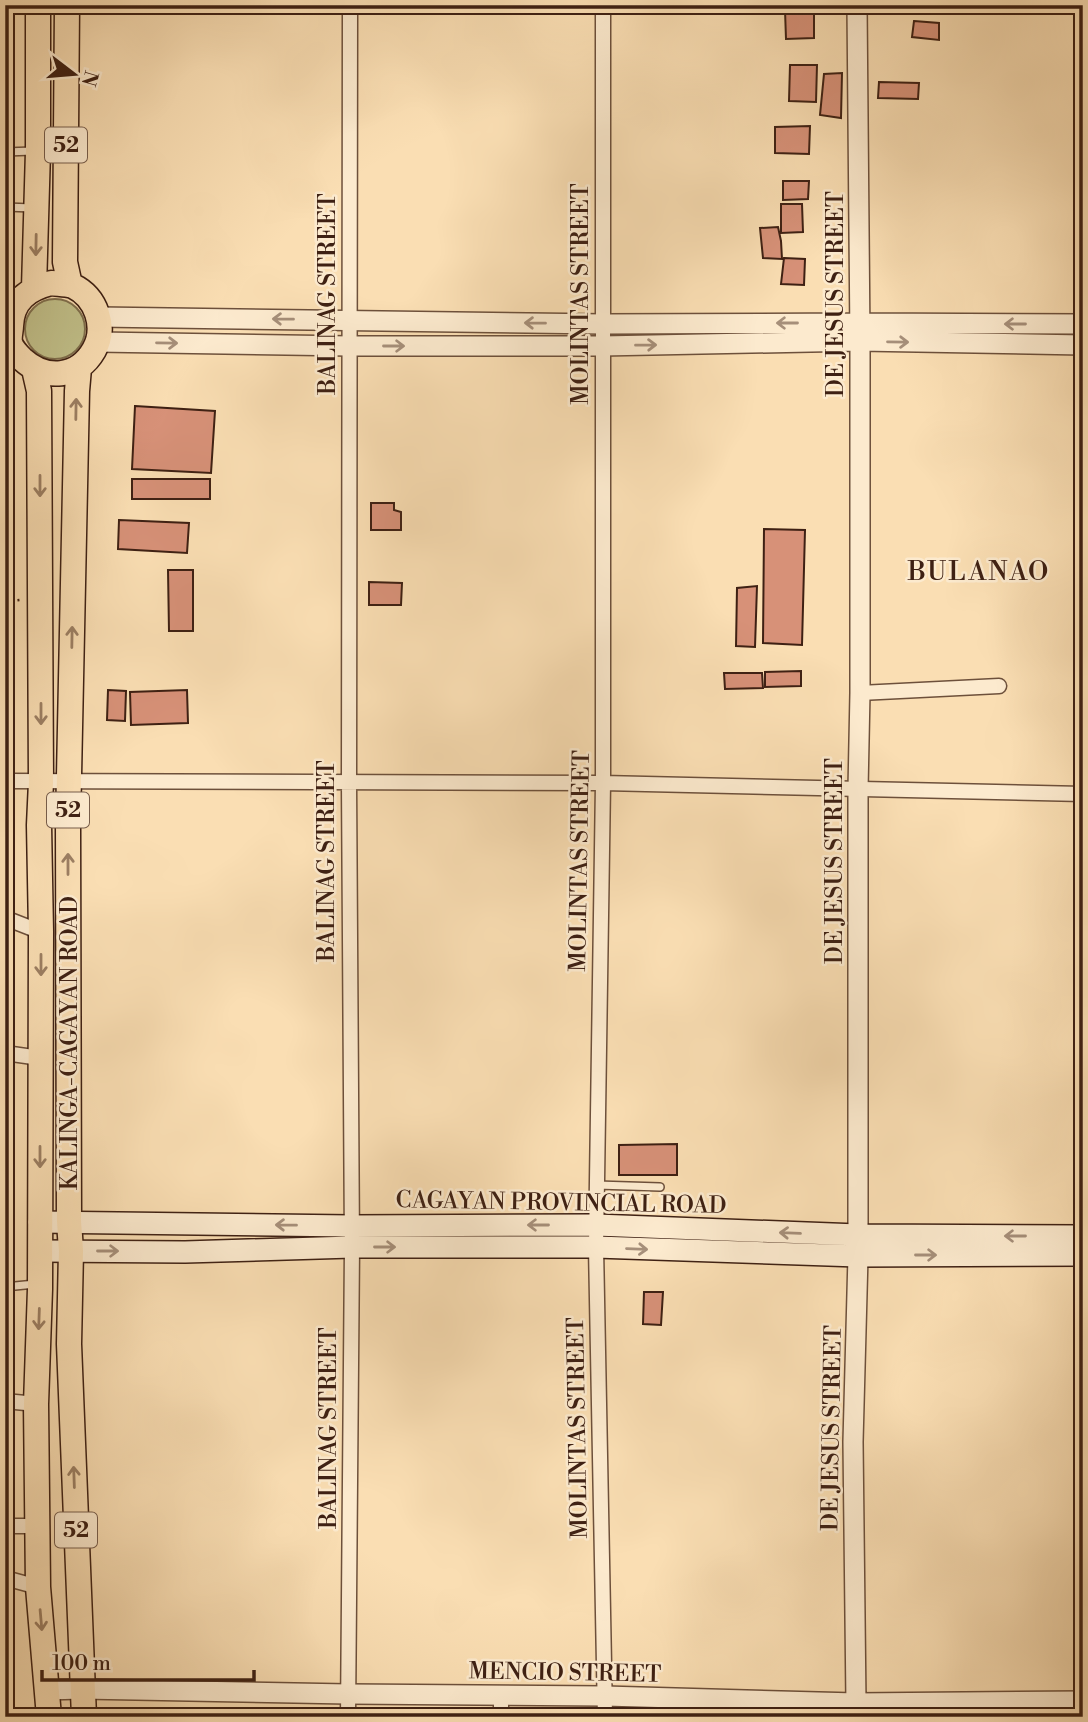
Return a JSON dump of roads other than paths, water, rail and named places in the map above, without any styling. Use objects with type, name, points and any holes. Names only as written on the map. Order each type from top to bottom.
[{"type":"highway","name":"52","points":[[34,288],[38,5]]},
{"type":"highway","name":"52","points":[[68,5],[65,262],[70,285]]},
{"type":"highway","points":[[51,283],[70,285],[80,290],[92,302],[99,317],[99,342],[79,368],[56,374],[34,369],[19,357],[10,342],[12,314],[23,296],[34,288],[51,283]]},
{"type":"highway","name":"KALINGA-CAGAYAN ROAD","points":[[79,368],[68,824],[71,1251],[69,1344],[84,1717]]},
{"type":"highway","name":"KALINGA-CAGAYAN ROAD","points":[[34,369],[39,391],[41,782],[37,1526],[38,1587],[49,1717]]},
{"type":"main road","name":"CAGAYAN PROVINCIAL ROAD","points":[[39,1222],[185,1223],[352,1237],[596,1247],[858,1245],[1083,1236]]},
{"type":"main road","points":[[185,1223],[185,1252]]},
{"type":"main road","name":"CAGAYAN PROVINCIAL ROAD","points":[[40,1251],[185,1252],[352,1237],[596,1225],[858,1245],[1083,1255]]},
{"type":"street","name":"BALINAG STREET","points":[[348,1717],[352,1237],[349,783],[351,5]]},
{"type":"street","name":"MOLINTAS STREET","points":[[603,5],[603,783],[596,1247],[604,1717]]},
{"type":"street","name":"DE JESUS STREET","points":[[856,1710],[853,1442],[858,1245],[860,693],[857,5]]},
{"type":"street","points":[[99,317],[604,324],[860,332],[1083,345]]},
{"type":"street","points":[[99,342],[603,346],[860,332],[1083,324]]},
{"type":"street","points":[[860,693],[999,686]]},
{"type":"street","points":[[5,781],[603,783],[1083,794]]},
{"type":"street","points":[[5,918],[41,932]]},
{"type":"street","points":[[5,1053],[40,1058]]},
{"type":"street","points":[[5,1401],[36,1404]]},
{"type":"street","points":[[5,1527],[37,1526]]},
{"type":"street","points":[[5,1578],[38,1587]]},
{"type":"street","name":"MENCIO STREET","points":[[46,1690],[605,1696],[856,1710],[1083,1702]]},
{"type":"street","points":[[501,1695],[501,1717]]},
{"type":"lane","points":[[5,152],[38,151]]},
{"type":"lane","points":[[5,207],[37,208]]},
{"type":"lane","points":[[597,1185],[660,1187]]},
{"type":"lane","points":[[5,1287],[39,1284]]},
{"type":"district","name":"BULANAO","points":[[979,571]]}]
